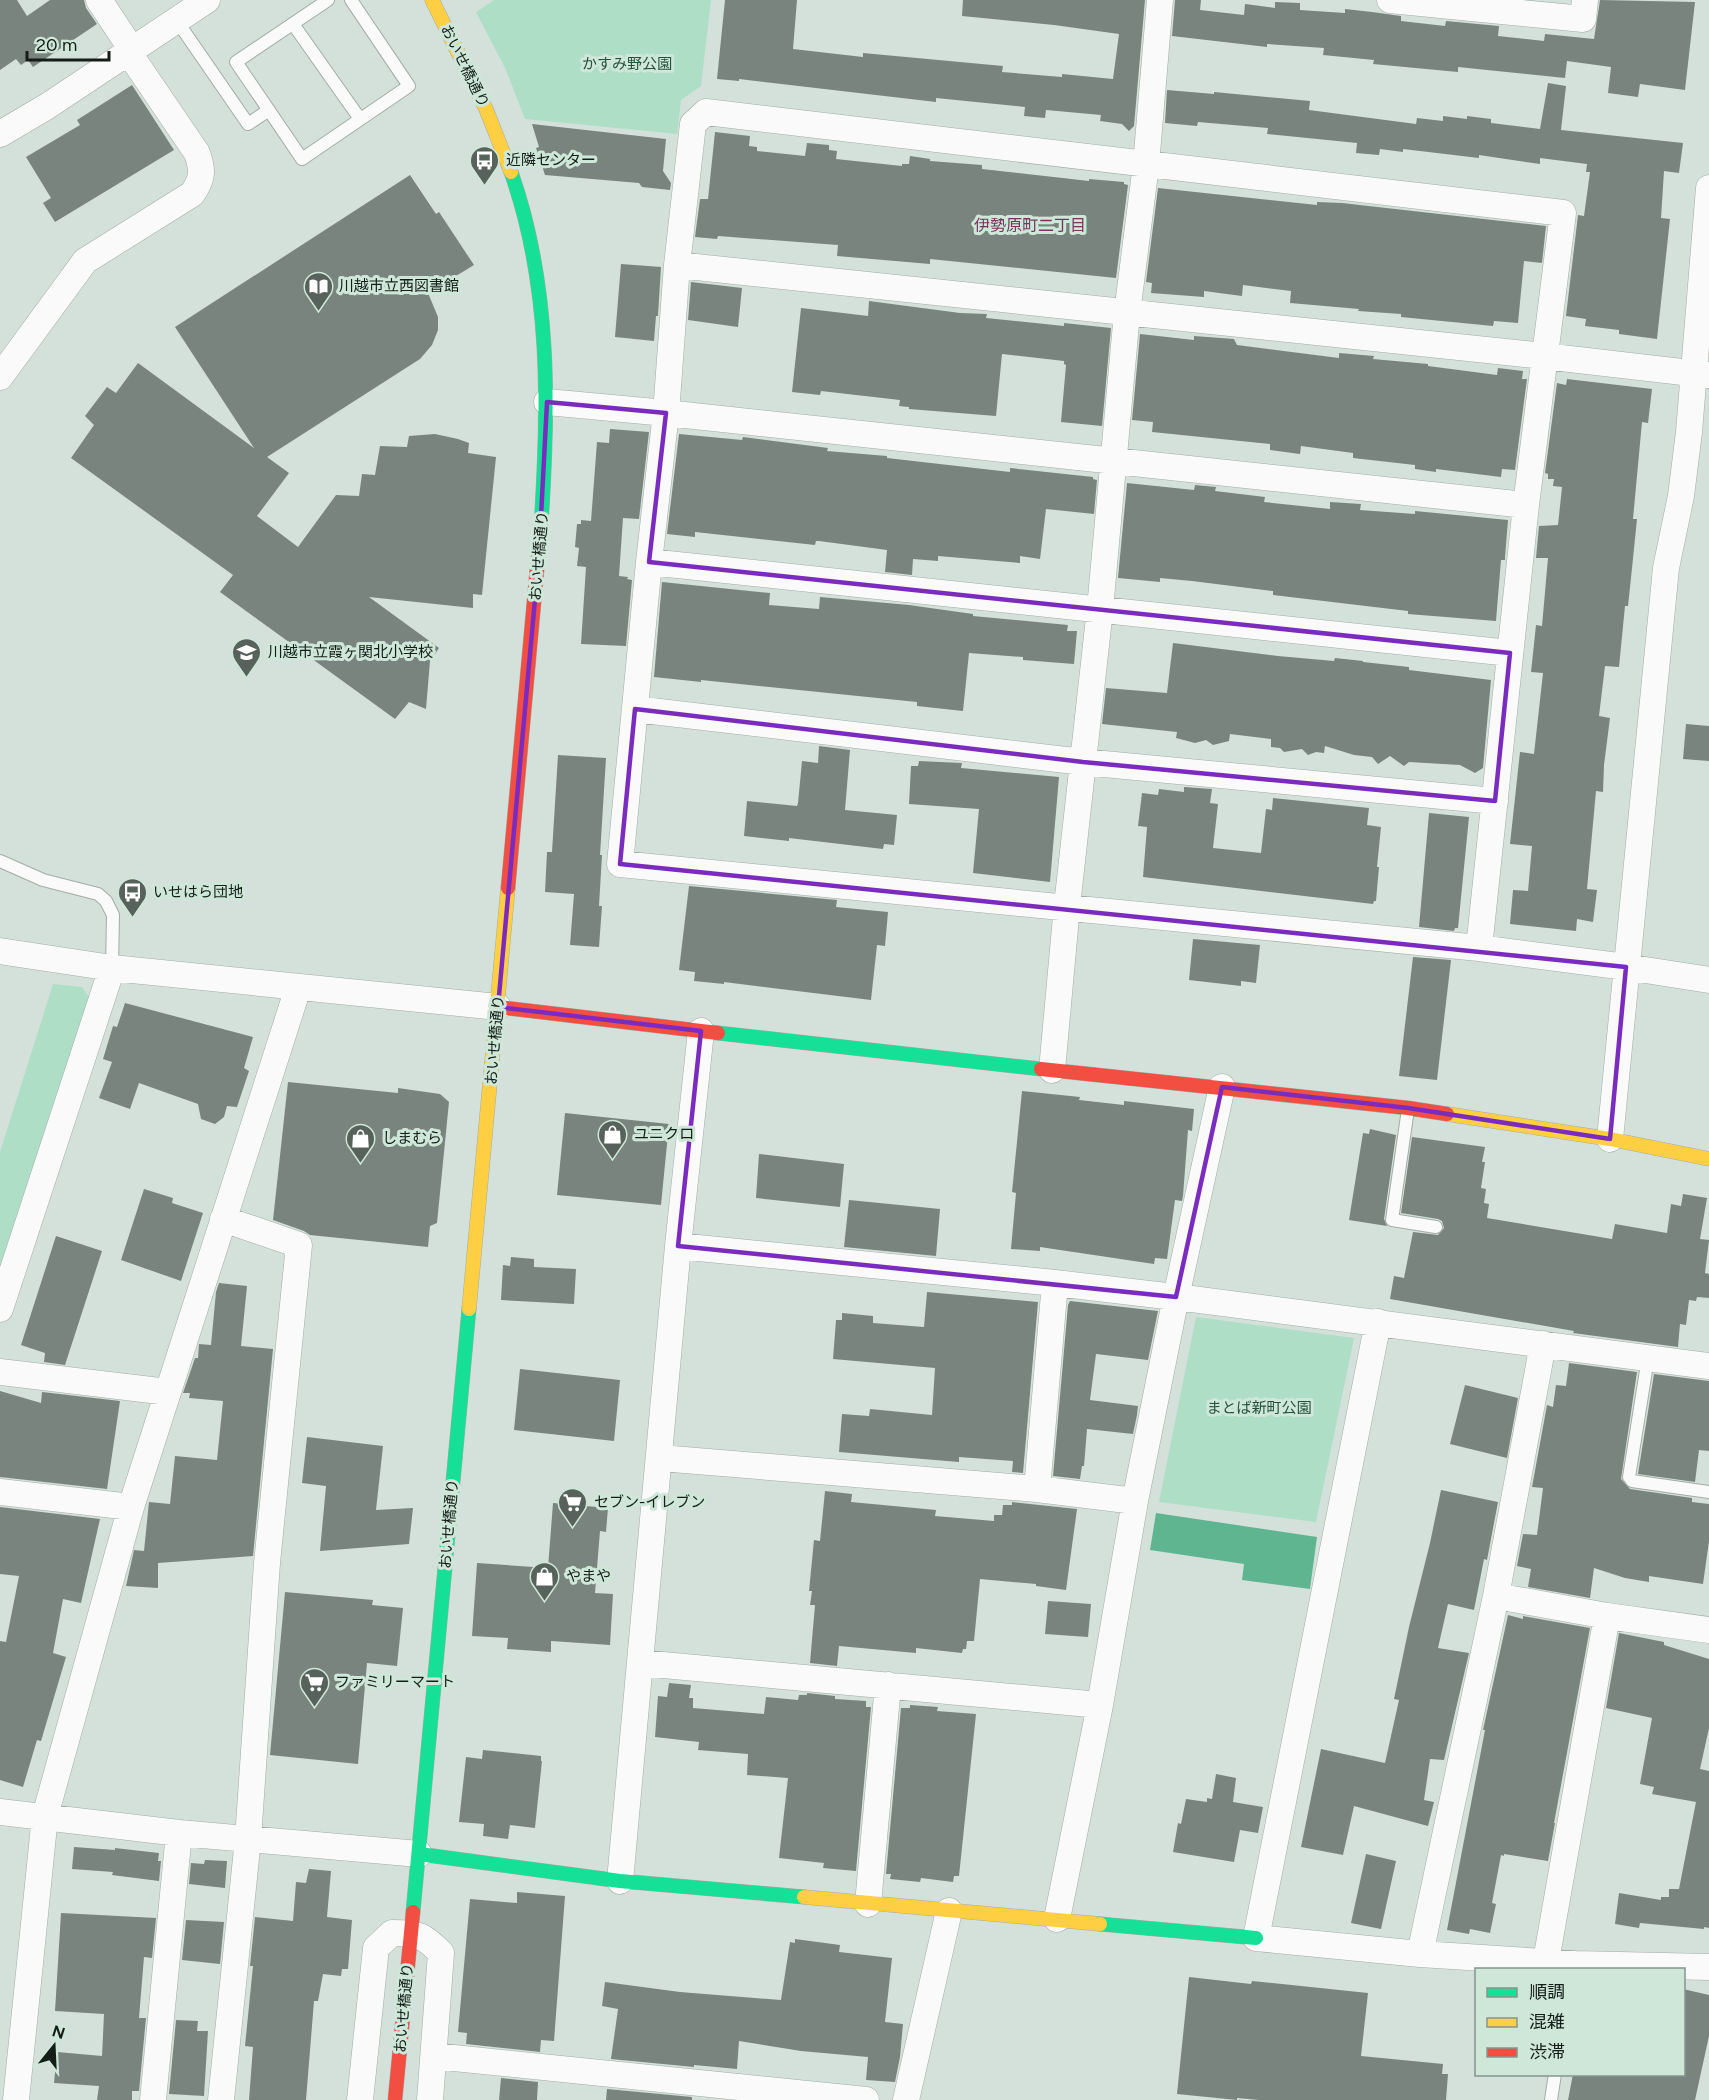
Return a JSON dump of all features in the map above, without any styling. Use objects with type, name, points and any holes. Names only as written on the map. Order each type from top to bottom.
[{"type":"street","points":[[0,377],[85,261],[192,194],[201,182],[202,167],[197,153],[130,52],[99,0]]},
{"type":"street","points":[[0,134],[46,107],[207,0]]},
{"type":"street","name":"おいせ橋通り","points":[[395,2100],[539,555],[545,477],[547,402],[545,334],[538,282],[513,177],[463,58],[432,0]]},
{"type":"street","points":[[1052,1070],[1067,906],[1100,609],[1127,313],[1146,165],[1160,0]]},
{"type":"street","points":[[1390,0],[1584,19],[1585,0]]},
{"type":"street","points":[[1479,948],[1526,505],[1563,213],[706,112],[693,124],[677,266],[666,413],[649,561],[620,864],[1479,948],[1626,966],[1709,980]]},
{"type":"street","points":[[1610,1139],[1666,568],[1681,496],[1689,432],[1701,374],[1709,188]]},
{"type":"street","points":[[677,266],[1701,374]]},
{"type":"street","points":[[547,402],[1526,505]]},
{"type":"street","points":[[649,561],[1510,652]]},
{"type":"street","points":[[634,709],[1083,762],[1495,801]]},
{"type":"street","points":[[2,957],[498,1007],[701,1032],[1408,1108],[1610,1139],[1709,1159]]},
{"type":"street","points":[[0,1309],[112,968]]},
{"type":"street","points":[[16,2100],[45,1816],[131,1508],[298,988]]},
{"type":"street","points":[[620,1881],[678,1246],[701,1032]]},
{"type":"street","points":[[1057,1919],[1100,1705],[1136,1500],[1176,1297],[1222,1087]]},
{"type":"street","points":[[221,2100],[248,1839],[267,1563],[299,1245],[223,1219]]},
{"type":"street","points":[[678,1246],[1176,1297],[1709,1366]]},
{"type":"street","points":[[1037,1489],[1055,1283]]},
{"type":"street","points":[[1256,1938],[1378,1322]]},
{"type":"street","points":[[1420,1954],[1496,1596],[1543,1344]]},
{"type":"street","points":[[0,1372],[168,1392]]},
{"type":"street","points":[[660,1458],[1037,1489],[1136,1500]]},
{"type":"street","points":[[0,1492],[131,1508]]},
{"type":"street","points":[[1496,1596],[1607,1616],[1709,1630]]},
{"type":"street","points":[[1546,1961],[1607,1616]]},
{"type":"street","points":[[641,1663],[1100,1705]]},
{"type":"street","points":[[868,1904],[888,1685]]},
{"type":"street","points":[[0,1812],[179,1833],[419,1854],[620,1881],[868,1904],[1057,1919],[1420,1954],[1546,1961],[1575,1967],[1709,1967]]},
{"type":"street","points":[[153,2100],[179,1833]]},
{"type":"street","points":[[906,2100],[949,1911]]},
{"type":"street","points":[[360,2100],[376,1948],[392,1934],[410,1933],[426,1938],[441,1953],[430,2100]]},
{"type":"street","points":[[434,2056],[866,2100]]},
{"type":"lane","points":[[328,0],[236,62],[302,159],[410,86],[351,0]]},
{"type":"lane","points":[[177,21],[248,124],[269,110]]},
{"type":"lane","points":[[293,24],[360,119]]},
{"type":"lane","points":[[0,861],[43,880],[98,894],[106,901],[113,915],[112,968]]},
{"type":"lane","points":[[1408,1108],[1392,1220],[1436,1227]]},
{"type":"lane","points":[[1648,1359],[1629,1477],[1632,1481],[1709,1492]]},
{"type":"lane","points":[[1551,2100],[1555,2076]]},
{"type":"highlighted area","points":[[547,402],[666,413],[649,562],[1510,653],[1495,801],[1083,762],[635,709],[620,864],[1626,967],[1610,1139],[1408,1108],[1222,1087],[1176,1297],[678,1246],[701,1031],[498,1007],[539,555]]},
{"type":"green space","name":"かすみ野公園","points":[[494,0],[711,0],[701,86],[681,100],[677,134],[525,119],[506,70],[476,12]]},
{"type":"green space","points":[[53,984],[82,987],[89,997],[0,1278],[0,1152]]},
{"type":"green space","name":"まとば新町公園","points":[[1196,1317],[1354,1338],[1316,1522],[1159,1502]]},
{"type":"shaded area","points":[[1156,1513],[1317,1537],[1310,1589],[1242,1580],[1244,1564],[1150,1550]]},
{"type":"building","points":[[0,0],[17,0],[27,16],[50,0],[84,0],[86,8],[97,24],[33,67],[28,60],[21,65],[16,59],[0,70]]},
{"type":"building","points":[[725,0],[797,0],[793,49],[863,57],[863,53],[1003,66],[1002,72],[1113,79],[1119,34],[962,16],[963,0],[1145,0],[1134,126],[1129,131],[1122,124],[1100,121],[1101,115],[1046,110],[1045,118],[1024,116],[1025,107],[936,98],[936,102],[739,79],[739,81],[717,79]]},
{"type":"building","points":[[1175,0],[1201,0],[1200,10],[1244,15],[1245,4],[1275,8],[1275,2],[1300,3],[1300,10],[1345,13],[1345,9],[1401,16],[1401,21],[1445,26],[1446,21],[1499,26],[1498,36],[1544,41],[1545,34],[1594,39],[1600,0],[1695,2],[1685,90],[1640,84],[1638,97],[1608,93],[1611,67],[1567,61],[1565,78],[1458,67],[1458,72],[1373,64],[1374,60],[1323,55],[1324,48],[1267,44],[1267,47],[1172,36]]},
{"type":"building","points":[[1548,83],[1566,86],[1561,130],[1683,143],[1679,173],[1664,171],[1661,218],[1670,219],[1657,339],[1619,334],[1619,330],[1585,326],[1586,319],[1566,316],[1578,215],[1584,216],[1590,172],[1586,172],[1587,164],[1540,158],[1540,164],[1479,155],[1479,158],[1403,149],[1403,152],[1380,149],[1379,155],[1356,153],[1357,143],[1267,134],[1268,128],[1198,122],[1197,126],[1165,123],[1167,90],[1310,101],[1309,110],[1416,124],[1417,118],[1443,121],[1443,116],[1467,119],[1467,116],[1491,119],[1491,123],[1540,129]]},
{"type":"building","points":[[132,85],[174,150],[55,222],[43,203],[51,198],[26,157],[80,125],[77,120]]},
{"type":"building","points":[[532,124],[666,139],[663,171],[671,183],[670,190],[642,187],[639,183],[545,175],[536,148],[539,147]]},
{"type":"building","points":[[715,132],[750,136],[749,146],[757,147],[757,151],[805,156],[807,143],[829,145],[829,150],[837,151],[836,159],[902,166],[902,164],[909,164],[910,156],[930,159],[930,161],[982,165],[982,169],[1089,181],[1089,179],[1124,182],[1128,185],[1116,278],[930,259],[930,264],[837,256],[838,245],[718,236],[717,239],[695,237],[700,199],[708,199]]},
{"type":"building","points":[[410,175],[436,214],[439,212],[474,265],[428,293],[438,317],[438,330],[432,345],[420,359],[267,457],[289,473],[257,516],[298,547],[336,495],[359,496],[362,474],[375,475],[380,446],[407,447],[409,436],[435,434],[458,439],[469,443],[468,453],[496,457],[482,595],[473,594],[473,608],[369,597],[439,648],[430,661],[426,709],[409,702],[395,719],[220,592],[233,575],[71,458],[94,425],[85,416],[107,387],[116,393],[138,363],[254,448],[175,327]]},
{"type":"building","points":[[1158,188],[1317,205],[1317,202],[1342,203],[1546,226],[1542,263],[1524,261],[1518,323],[1494,321],[1493,326],[1401,317],[1401,314],[1358,311],[1359,309],[1290,303],[1291,291],[1243,285],[1242,296],[1204,291],[1204,297],[1151,293],[1152,283],[1146,282]]},
{"type":"building","points":[[621,264],[661,267],[654,341],[615,337]]},
{"type":"building","points":[[691,282],[742,288],[738,327],[688,320]]},
{"type":"building","points":[[869,301],[960,313],[987,314],[986,318],[1111,328],[1102,426],[1061,422],[1066,365],[1064,361],[1002,354],[996,416],[909,409],[909,407],[899,406],[900,400],[821,391],[820,395],[792,392],[801,308],[868,316]]},
{"type":"building","points":[[1140,334],[1194,340],[1194,336],[1234,339],[1237,345],[1339,358],[1339,353],[1374,356],[1373,359],[1428,364],[1428,366],[1497,375],[1498,368],[1523,371],[1522,379],[1527,379],[1515,470],[1502,469],[1501,477],[1436,469],[1436,472],[1415,469],[1415,465],[1353,458],[1353,453],[1301,446],[1300,454],[1270,450],[1270,444],[1152,432],[1153,422],[1132,420]]},
{"type":"building","points":[[1567,379],[1652,389],[1648,423],[1642,422],[1633,519],[1637,519],[1619,667],[1605,666],[1599,716],[1610,718],[1603,792],[1596,791],[1587,889],[1597,890],[1593,922],[1577,919],[1576,931],[1510,924],[1513,890],[1528,891],[1532,846],[1510,844],[1520,752],[1534,754],[1543,673],[1531,672],[1536,625],[1542,626],[1548,558],[1536,558],[1539,526],[1558,525],[1562,487],[1553,486],[1554,479],[1548,479],[1548,474],[1545,473],[1557,383],[1566,385]]},
{"type":"building","points":[[610,429],[649,432],[639,519],[623,518],[619,576],[632,580],[626,646],[581,644],[586,567],[577,566],[579,548],[575,547],[577,524],[581,524],[581,520],[591,521],[597,442],[609,443]]},
{"type":"building","points":[[679,434],[742,440],[743,437],[828,448],[827,451],[887,456],[887,458],[1010,472],[1010,468],[1093,477],[1097,480],[1094,514],[1046,509],[1040,559],[1020,556],[1020,563],[938,556],[938,561],[913,559],[912,575],[885,572],[887,550],[819,541],[816,541],[815,545],[695,532],[695,537],[667,534]]},
{"type":"building","points":[[1127,483],[1194,490],[1195,485],[1216,487],[1215,491],[1265,497],[1264,502],[1330,509],[1330,502],[1361,504],[1360,510],[1415,514],[1415,511],[1508,520],[1505,560],[1501,560],[1496,621],[1408,614],[1408,611],[1273,595],[1273,591],[1192,581],[1160,578],[1160,582],[1118,578]]},
{"type":"building","points":[[662,582],[770,593],[769,605],[819,609],[820,597],[909,605],[973,614],[973,616],[1068,625],[1067,631],[1077,631],[1074,664],[969,653],[963,711],[917,706],[917,702],[654,677]]},
{"type":"building","points":[[1173,643],[1278,656],[1363,661],[1409,667],[1409,670],[1491,680],[1483,768],[1475,773],[1460,765],[1409,762],[1404,766],[1390,756],[1378,764],[1372,757],[1354,755],[1325,746],[1324,753],[1316,752],[1308,755],[1302,749],[1284,752],[1280,748],[1271,747],[1271,739],[1230,734],[1229,741],[1213,745],[1206,740],[1195,743],[1176,738],[1177,732],[1102,724],[1106,688],[1167,693]]},
{"type":"building","points":[[1686,724],[1709,726],[1709,761],[1683,759]]},
{"type":"building","points":[[819,746],[850,750],[845,810],[897,815],[894,845],[884,844],[883,849],[789,838],[789,841],[744,836],[747,801],[797,806],[802,761],[818,763]]},
{"type":"building","points":[[558,755],[606,758],[600,855],[602,855],[599,906],[602,906],[599,947],[570,945],[574,894],[545,892],[547,852],[552,852]]},
{"type":"building","points":[[919,761],[962,763],[961,768],[1059,777],[1050,882],[973,873],[979,809],[909,804],[911,766],[918,766]]},
{"type":"building","points":[[1184,787],[1212,789],[1210,803],[1218,804],[1213,848],[1261,853],[1266,809],[1272,810],[1273,798],[1369,808],[1367,825],[1381,827],[1376,901],[1373,904],[1143,877],[1147,827],[1138,826],[1142,793],[1158,795],[1159,789],[1184,792]]},
{"type":"building","points":[[1429,813],[1469,817],[1458,928],[1454,931],[1419,927]]},
{"type":"building","points":[[689,886],[837,900],[836,907],[888,912],[885,946],[877,945],[871,1000],[724,982],[724,984],[694,981],[695,972],[679,970]]},
{"type":"building","points":[[1193,939],[1260,945],[1256,983],[1241,981],[1241,986],[1189,980]]},
{"type":"building","points":[[1413,957],[1451,960],[1437,1080],[1399,1076]]},
{"type":"building","points":[[125,1003],[253,1037],[244,1068],[249,1071],[237,1107],[227,1106],[224,1117],[215,1124],[201,1119],[198,1104],[139,1083],[130,1109],[99,1098],[112,1062],[103,1059],[113,1026],[117,1027]]},
{"type":"building","name":"しまむら","points":[[288,1082],[398,1093],[398,1088],[440,1094],[449,1102],[437,1223],[430,1226],[428,1247],[310,1235],[273,1220]]},
{"type":"building","points":[[1022,1091],[1080,1097],[1079,1100],[1124,1105],[1124,1101],[1194,1109],[1192,1131],[1188,1130],[1183,1196],[1182,1201],[1175,1200],[1167,1259],[1155,1258],[1154,1264],[1040,1247],[1040,1251],[1011,1249],[1016,1193],[1012,1192]]},
{"type":"building","name":"ユニクロ","points":[[565,1113],[669,1124],[661,1205],[557,1195]]},
{"type":"building","points":[[1370,1129],[1396,1135],[1384,1219],[1387,1226],[1349,1220],[1363,1133],[1369,1134]]},
{"type":"building","points":[[1412,1137],[1485,1147],[1481,1188],[1486,1189],[1484,1203],[1489,1204],[1487,1218],[1612,1239],[1615,1224],[1667,1233],[1671,1204],[1681,1206],[1683,1194],[1707,1198],[1700,1239],[1709,1240],[1705,1273],[1709,1274],[1709,1298],[1697,1297],[1696,1301],[1689,1300],[1686,1325],[1680,1324],[1678,1347],[1573,1333],[1574,1331],[1390,1299],[1394,1276],[1404,1278],[1413,1232],[1438,1235],[1444,1228],[1442,1221],[1438,1219],[1401,1213]]},
{"type":"building","points":[[759,1154],[844,1164],[840,1207],[756,1198]]},
{"type":"building","points":[[144,1189],[173,1198],[172,1203],[203,1213],[181,1281],[121,1260]]},
{"type":"building","points":[[849,1200],[940,1209],[936,1256],[844,1247]]},
{"type":"building","points":[[56,1236],[102,1251],[65,1365],[44,1362],[45,1353],[21,1345]]},
{"type":"building","points":[[511,1257],[534,1259],[534,1267],[576,1269],[574,1304],[501,1300],[503,1265],[510,1266]]},
{"type":"building","points":[[219,1283],[247,1286],[241,1346],[273,1349],[253,1556],[158,1563],[158,1588],[126,1586],[134,1550],[144,1551],[149,1502],[170,1504],[175,1456],[217,1460],[223,1401],[189,1398],[190,1393],[183,1393],[195,1358],[198,1358],[199,1344],[211,1345],[216,1292]]},
{"type":"building","points":[[927,1292],[1038,1302],[1023,1473],[1012,1472],[1013,1461],[959,1457],[959,1462],[839,1452],[842,1414],[869,1416],[870,1409],[932,1415],[935,1368],[833,1359],[836,1320],[842,1320],[842,1313],[873,1316],[873,1323],[924,1327]]},
{"type":"building","points":[[1070,1301],[1158,1311],[1148,1360],[1096,1354],[1090,1400],[1138,1406],[1137,1415],[1133,1434],[1087,1429],[1084,1466],[1082,1466],[1080,1479],[1053,1476]]},
{"type":"building","points":[[1569,1363],[1637,1372],[1621,1479],[1630,1489],[1692,1498],[1692,1502],[1709,1504],[1709,1541],[1703,1584],[1649,1576],[1649,1582],[1625,1578],[1594,1568],[1590,1598],[1528,1587],[1531,1569],[1517,1566],[1523,1534],[1537,1535],[1543,1488],[1532,1487],[1547,1405],[1553,1407],[1556,1385],[1566,1386]]},
{"type":"building","points":[[520,1369],[620,1380],[614,1441],[514,1430]]},
{"type":"building","points":[[1654,1374],[1709,1381],[1709,1451],[1699,1450],[1695,1482],[1638,1474]]},
{"type":"building","points":[[1465,1385],[1518,1398],[1507,1458],[1450,1444]]},
{"type":"building","points":[[0,1391],[41,1403],[42,1392],[120,1401],[107,1489],[0,1477]]},
{"type":"building","points":[[307,1437],[383,1446],[376,1510],[413,1508],[409,1544],[320,1551],[326,1486],[302,1483]]},
{"type":"building","points":[[1441,1490],[1498,1502],[1487,1560],[1484,1559],[1474,1610],[1448,1604],[1438,1648],[1469,1653],[1444,1760],[1430,1759],[1424,1800],[1434,1802],[1428,1826],[1354,1806],[1343,1855],[1301,1847],[1321,1749],[1385,1763],[1399,1700],[1394,1699]]},
{"type":"building","points":[[825,1491],[852,1494],[851,1502],[936,1510],[935,1516],[994,1521],[994,1515],[1002,1515],[1003,1505],[1012,1505],[1012,1502],[1077,1509],[1066,1590],[1036,1586],[1036,1584],[980,1579],[974,1641],[967,1641],[966,1649],[963,1649],[962,1653],[916,1648],[916,1653],[839,1646],[837,1666],[810,1663],[815,1605],[810,1605],[812,1591],[809,1591],[814,1540],[820,1541]]},
{"type":"building","points":[[553,1503],[608,1508],[606,1532],[600,1531],[595,1593],[613,1594],[610,1645],[551,1641],[551,1652],[507,1649],[508,1638],[472,1636],[477,1563],[548,1568]]},
{"type":"building","points":[[0,1507],[100,1519],[81,1603],[63,1599],[53,1653],[66,1657],[41,1741],[37,1740],[23,1787],[0,1780],[0,1641],[6,1642],[19,1576],[0,1574]]},
{"type":"building","points":[[285,1592],[373,1600],[372,1605],[403,1608],[397,1666],[367,1663],[358,1764],[270,1755]]},
{"type":"building","points":[[1048,1601],[1091,1604],[1088,1637],[1045,1634]]},
{"type":"building","points":[[1508,1615],[1590,1628],[1548,1861],[1501,1855],[1492,1903],[1496,1904],[1490,1933],[1470,1929],[1469,1934],[1447,1930],[1485,1730],[1483,1730]]},
{"type":"building","points":[[1619,1633],[1664,1642],[1664,1645],[1709,1659],[1709,1728],[1700,1769],[1709,1771],[1709,1928],[1640,1923],[1639,1928],[1615,1924],[1619,1893],[1661,1900],[1661,1897],[1669,1897],[1669,1889],[1679,1889],[1696,1802],[1652,1794],[1654,1787],[1640,1784],[1652,1718],[1606,1708]]},
{"type":"building","points":[[669,1683],[691,1685],[689,1698],[693,1698],[693,1708],[764,1714],[766,1697],[798,1700],[799,1695],[807,1695],[807,1693],[835,1696],[835,1699],[866,1701],[866,1707],[871,1707],[856,1871],[823,1868],[824,1863],[779,1858],[788,1778],[747,1775],[748,1754],[698,1750],[699,1742],[655,1737],[658,1696],[667,1697]]},
{"type":"building","points":[[910,1705],[938,1707],[937,1711],[976,1714],[959,1876],[954,1876],[953,1882],[921,1878],[920,1882],[890,1879],[891,1874],[886,1874],[901,1708],[910,1708]]},
{"type":"building","points":[[483,1750],[541,1756],[535,1828],[510,1825],[508,1839],[483,1836],[484,1824],[459,1822],[466,1757],[482,1759]]},
{"type":"building","points":[[1216,1774],[1236,1778],[1233,1802],[1263,1807],[1258,1833],[1240,1830],[1234,1862],[1173,1852],[1178,1823],[1181,1824],[1186,1799],[1207,1802],[1207,1798],[1212,1799]]},
{"type":"building","points":[[74,1847],[115,1850],[115,1848],[159,1853],[158,1861],[161,1861],[159,1881],[112,1875],[113,1872],[72,1869]]},
{"type":"building","points":[[1366,1854],[1396,1861],[1381,1929],[1351,1923]]},
{"type":"building","points":[[205,1860],[227,1861],[225,1888],[189,1884],[191,1863],[204,1864]]},
{"type":"building","points":[[309,1869],[331,1871],[327,1917],[352,1920],[348,1969],[342,1969],[341,1976],[323,1974],[318,2001],[314,2001],[306,2100],[249,2100],[253,2047],[245,2046],[255,1917],[293,1921],[296,1882],[306,1883]]},
{"type":"building","points":[[517,1892],[565,1896],[554,2041],[541,2040],[540,2052],[466,2044],[467,2033],[458,2032],[470,1899],[517,1903]]},
{"type":"building","points":[[61,1913],[156,1918],[152,1958],[144,1957],[139,2018],[146,2018],[139,2091],[132,2091],[132,2100],[97,2100],[99,2086],[54,2083],[57,2052],[102,2056],[104,2014],[55,2011]]},
{"type":"building","points":[[186,1920],[224,1922],[220,1964],[182,1960]]},
{"type":"building","points":[[795,1939],[840,1945],[839,1952],[892,1958],[885,2022],[903,2024],[895,2082],[866,2080],[868,2057],[801,2051],[739,2041],[737,2069],[611,2059],[618,2009],[602,2006],[605,1982],[680,1992],[781,2000],[790,1942],[795,1943]]},
{"type":"building","points":[[1189,1977],[1368,1993],[1361,2056],[1443,2064],[1442,2074],[1448,2074],[1446,2100],[1237,2098],[1237,2100],[1177,2094]]},
{"type":"building","points":[[1685,1989],[1709,1995],[1709,2036],[1695,2100],[1568,2100],[1573,2076],[1685,2076]]},
{"type":"building","points":[[176,2020],[198,2021],[197,2031],[208,2031],[204,2096],[169,2094]]},
{"type":"building","points":[[501,2078],[538,2082],[537,2100],[499,2100]]},
{"type":"building","points":[[607,2089],[692,2097],[692,2100],[606,2100]]},
{"type":"traffic: fast","points":[[511,172],[534,258],[544,347],[546,391],[541,525]]},
{"type":"traffic: fast","points":[[718,1033],[1041,1069]]},
{"type":"traffic: fast","points":[[413,1912],[469,1309]]},
{"type":"traffic: fast","points":[[419,1854],[620,1881],[804,1897]]},
{"type":"traffic: fast","points":[[1100,1924],[1256,1938]]},
{"type":"traffic: slow","points":[[432,0],[486,109],[511,172]]},
{"type":"traffic: slow","points":[[469,1309],[508,888]]},
{"type":"traffic: slow","points":[[1447,1114],[1610,1139],[1709,1159]]},
{"type":"traffic: slow","points":[[804,1897],[1100,1924]]},
{"type":"traffic: jam","points":[[508,888],[541,525]]},
{"type":"traffic: jam","points":[[498,1007],[718,1033]]},
{"type":"traffic: jam","points":[[1041,1069],[1447,1114]]},
{"type":"traffic: jam","points":[[395,2100],[413,1912]]},
{"type":"place","name":"近隣センター","points":[[485,186]]},
{"type":"place","name":"川越市立西図書館","points":[[318,312]]},
{"type":"place","name":"川越市立霞ヶ関北小学校","points":[[247,678]]},
{"type":"place","name":"いせはら団地","points":[[132,918]]},
{"type":"place","name":"ユニクロ","points":[[613,1160]]},
{"type":"place","name":"しまむら","points":[[361,1164]]},
{"type":"place","name":"セブン-イレブン","points":[[573,1528]]},
{"type":"place","name":"やまや","points":[[545,1602]]},
{"type":"place","name":"ファミリーマート","points":[[314,1708]]},
{"type":"district","name":"伊勢原町二丁目","points":[[1030,225]]}]
